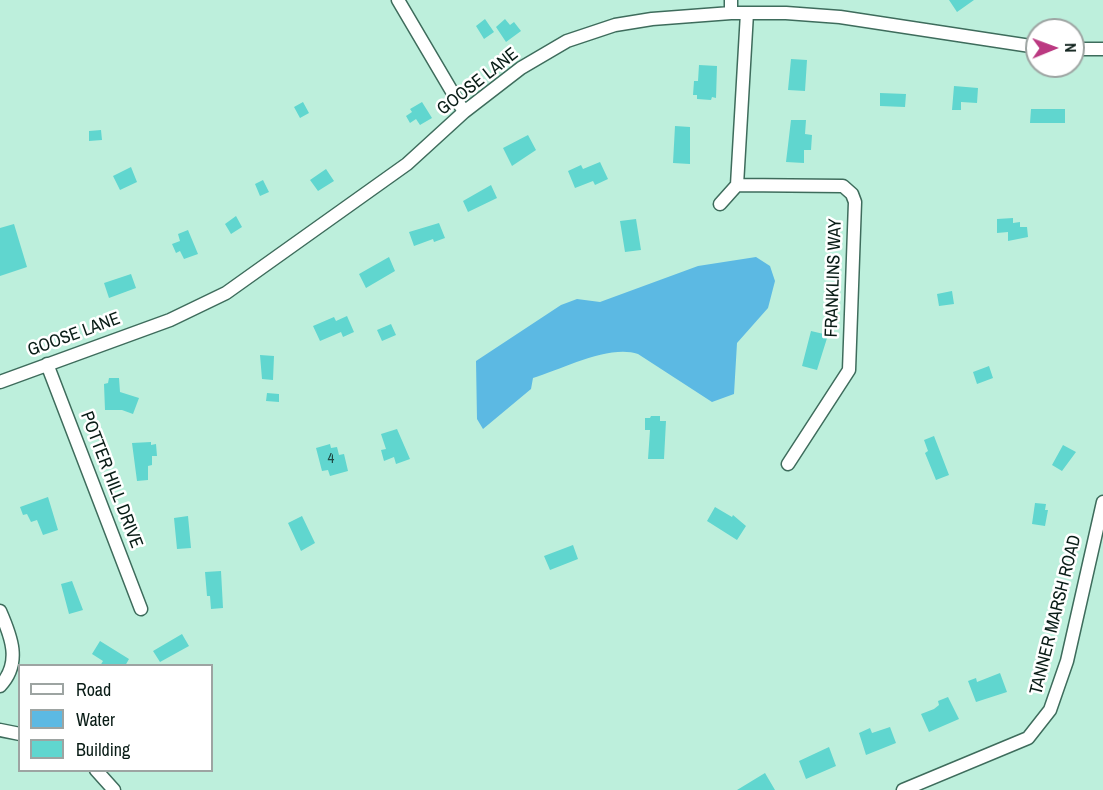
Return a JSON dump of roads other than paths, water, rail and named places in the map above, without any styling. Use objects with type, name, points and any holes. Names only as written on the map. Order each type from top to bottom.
[{"type":"street","points":[[398,0],[464,112]]},
{"type":"street","points":[[731,0],[731,13]]},
{"type":"street","points":[[720,204],[737,185],[747,13]]},
{"type":"street","name":"GOOSE LANE","points":[[0,382],[170,320],[226,292],[407,164],[464,112],[521,69],[567,41],[615,26],[652,20],[747,13],[840,16],[1025,45]]},
{"type":"street","points":[[1085,49],[1103,49]]},
{"type":"street","name":"FRANKLINS WAY","points":[[737,185],[843,186],[852,194],[855,202],[849,370],[788,464]]},
{"type":"street","name":"POTTER HILL DRIVE","points":[[47,364],[141,609]]},
{"type":"street","name":"TANNER MARSH ROAD","points":[[903,790],[1028,738],[1050,710],[1067,661],[1103,502]]},
{"type":"street","points":[[0,611],[14,652],[7,679],[0,686]]},
{"type":"street","points":[[0,730],[18,734]]},
{"type":"street","points":[[97,772],[114,790]]},
{"type":"water","points":[[756,257],[770,266],[775,281],[768,308],[737,343],[734,394],[712,402],[638,354],[614,352],[586,359],[533,378],[531,389],[483,429],[477,419],[476,361],[561,305],[577,299],[600,302],[698,266]]}]
